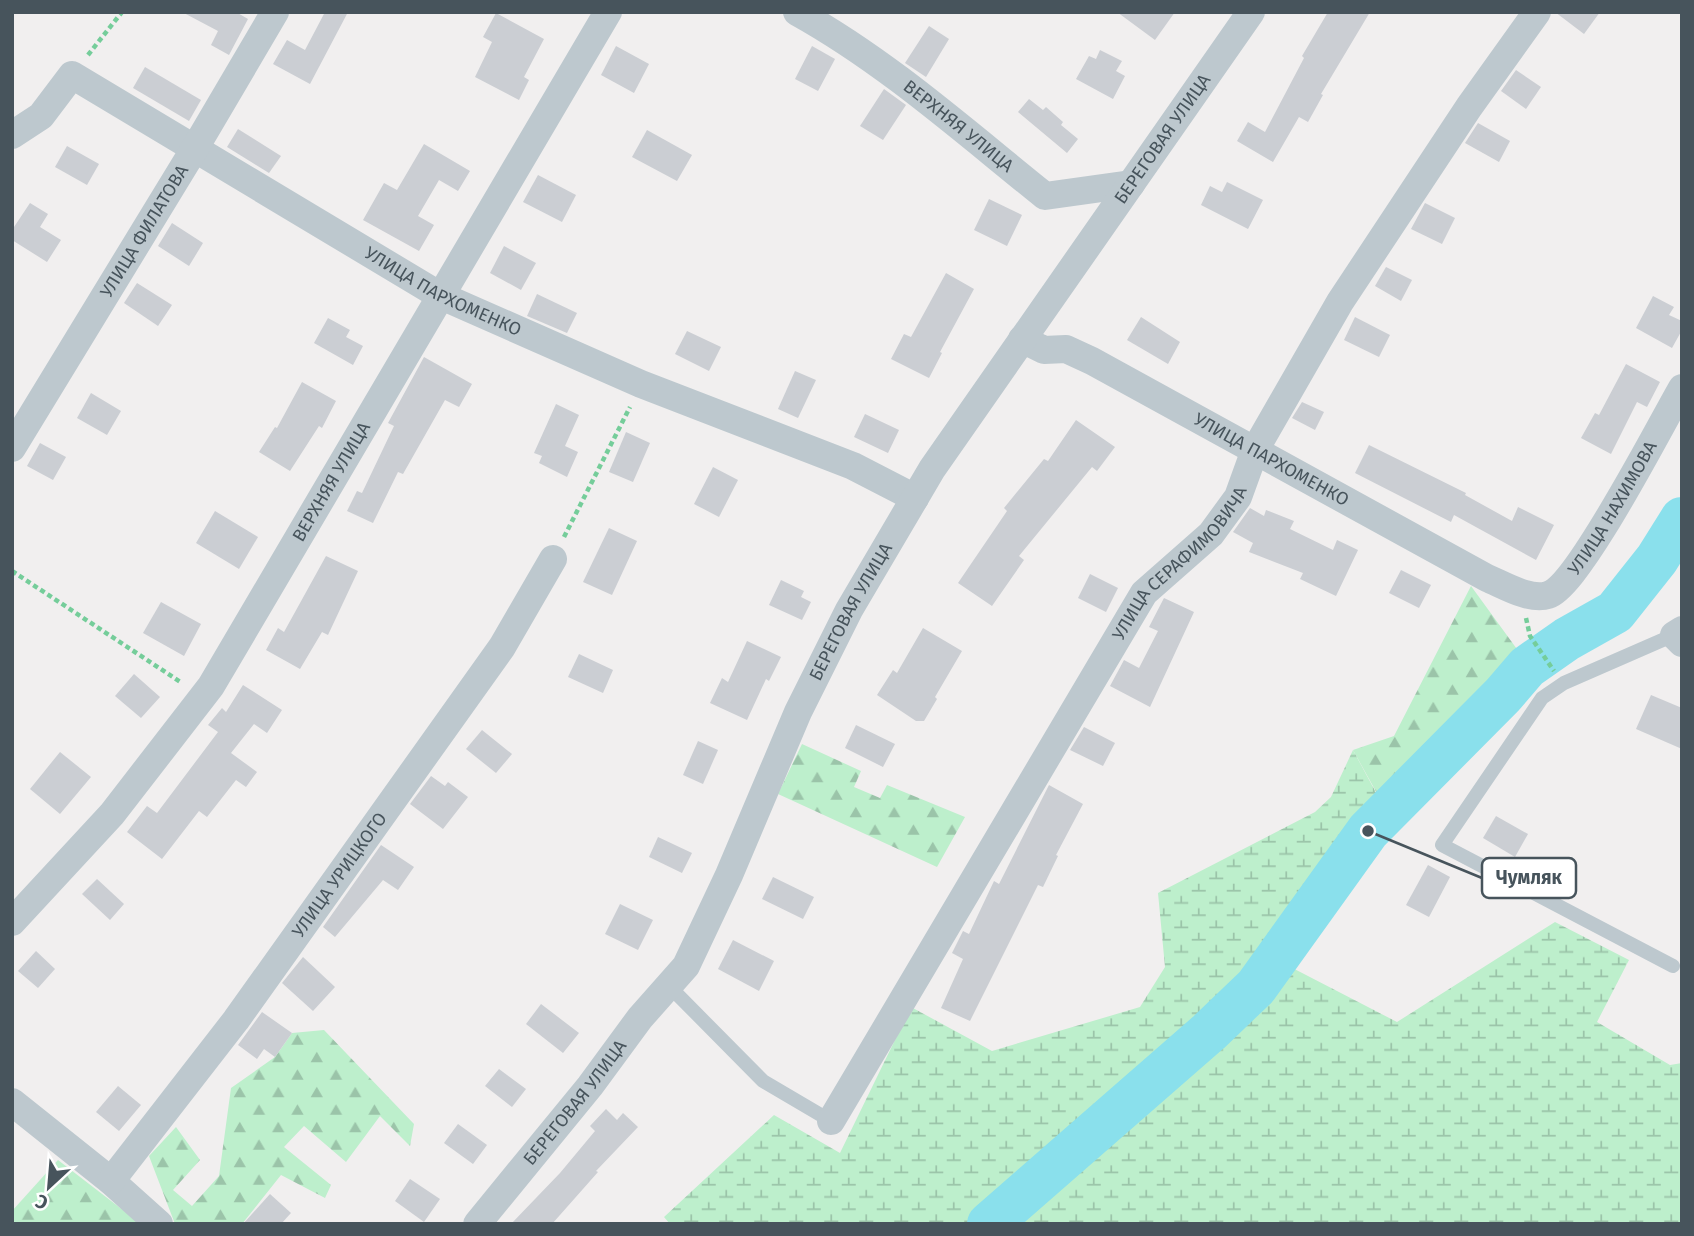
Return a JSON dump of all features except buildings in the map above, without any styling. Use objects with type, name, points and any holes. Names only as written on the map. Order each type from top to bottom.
[{"type":"street","name":"УЛИЦА ФИЛАТОВА","points":[[12,448],[275,12]]},
{"type":"street","name":"ВЕРХНЯЯ УЛИЦА","points":[[12,922],[113,814],[203,696],[608,12]]},
{"type":"street","name":"ВЕРХНЯЯ УЛИЦА","points":[[797,12],[894,75],[1045,196],[1131,184]]},
{"type":"street","name":"БЕРЕГОВАЯ УЛИЦА","points":[[477,1224],[590,1086],[640,1018],[686,966],[729,875],[798,712],[843,621],[932,469],[1251,12]]},
{"type":"street","name":"УЛИЦА СЕРАФИМОВИЧА","points":[[831,1121],[1143,593],[1211,534],[1238,496],[1255,450],[1340,302],[1469,107],[1537,12]]},
{"type":"street","points":[[16,138],[41,116],[72,75]]},
{"type":"street","name":"УЛИЦА ПАРХОМЕНКО","points":[[72,75],[439,295],[641,384],[853,466],[915,498]]},
{"type":"street","name":"УЛИЦА ПАРХОМЕНКО","points":[[1022,339],[1044,350],[1066,349],[1487,578],[1519,590]]},
{"type":"street","name":"УЛИЦА НАХИМОВА","points":[[1519,590],[1536,597],[1550,594],[1590,551],[1682,388]]},
{"type":"street","name":"УЛИЦА УРИЦКОГО","points":[[111,1181],[236,1020],[502,647],[553,559]]},
{"type":"street","points":[[12,1101],[111,1181],[159,1224]]},
{"type":"lane","points":[[1674,966],[1442,845],[1542,698],[1564,683],[1679,636]]},
{"type":"lane","points":[[669,986],[764,1081],[831,1121]]},
{"type":"path","points":[[72,75],[122,12]]},
{"type":"path","points":[[553,559],[641,384]]},
{"type":"path","points":[[12,571],[203,696]]},
{"type":"path","points":[[1530,636],[1549,664]]},
{"type":"green space","points":[[1471,586],[1522,656],[1438,756],[1384,806],[1353,750],[1394,736]]},
{"type":"green space","points":[[802,744],[861,771],[854,787],[880,798],[887,785],[965,817],[937,867],[778,794]]},
{"type":"green space","points":[[1353,750],[1387,813],[1368,831],[1277,960],[1397,1022],[1555,922],[1629,960],[1597,1022],[1670,1065],[1682,1063],[1682,1224],[670,1224],[664,1217],[774,1115],[840,1153],[911,1007],[992,1051],[1140,1007],[1165,967],[1158,893],[1315,812],[1331,797]]},
{"type":"green space","points":[[324,1030],[414,1124],[410,1146],[380,1116],[346,1162],[304,1126],[284,1147],[331,1185],[325,1198],[281,1175],[242,1224],[175,1224],[149,1156],[176,1127],[200,1160],[173,1190],[192,1206],[219,1176],[231,1088],[275,1057],[292,1033]]},
{"type":"green space","points":[[58,1160],[141,1224],[12,1224],[12,1211]]},
{"type":"waterway","points":[[989,1224],[1209,1032],[1256,987],[1368,831],[1503,695],[1527,667],[1567,639],[1615,612],[1657,559],[1682,519]]},
{"type":"place","name":"Чумляк","points":[[1368,831]]}]
